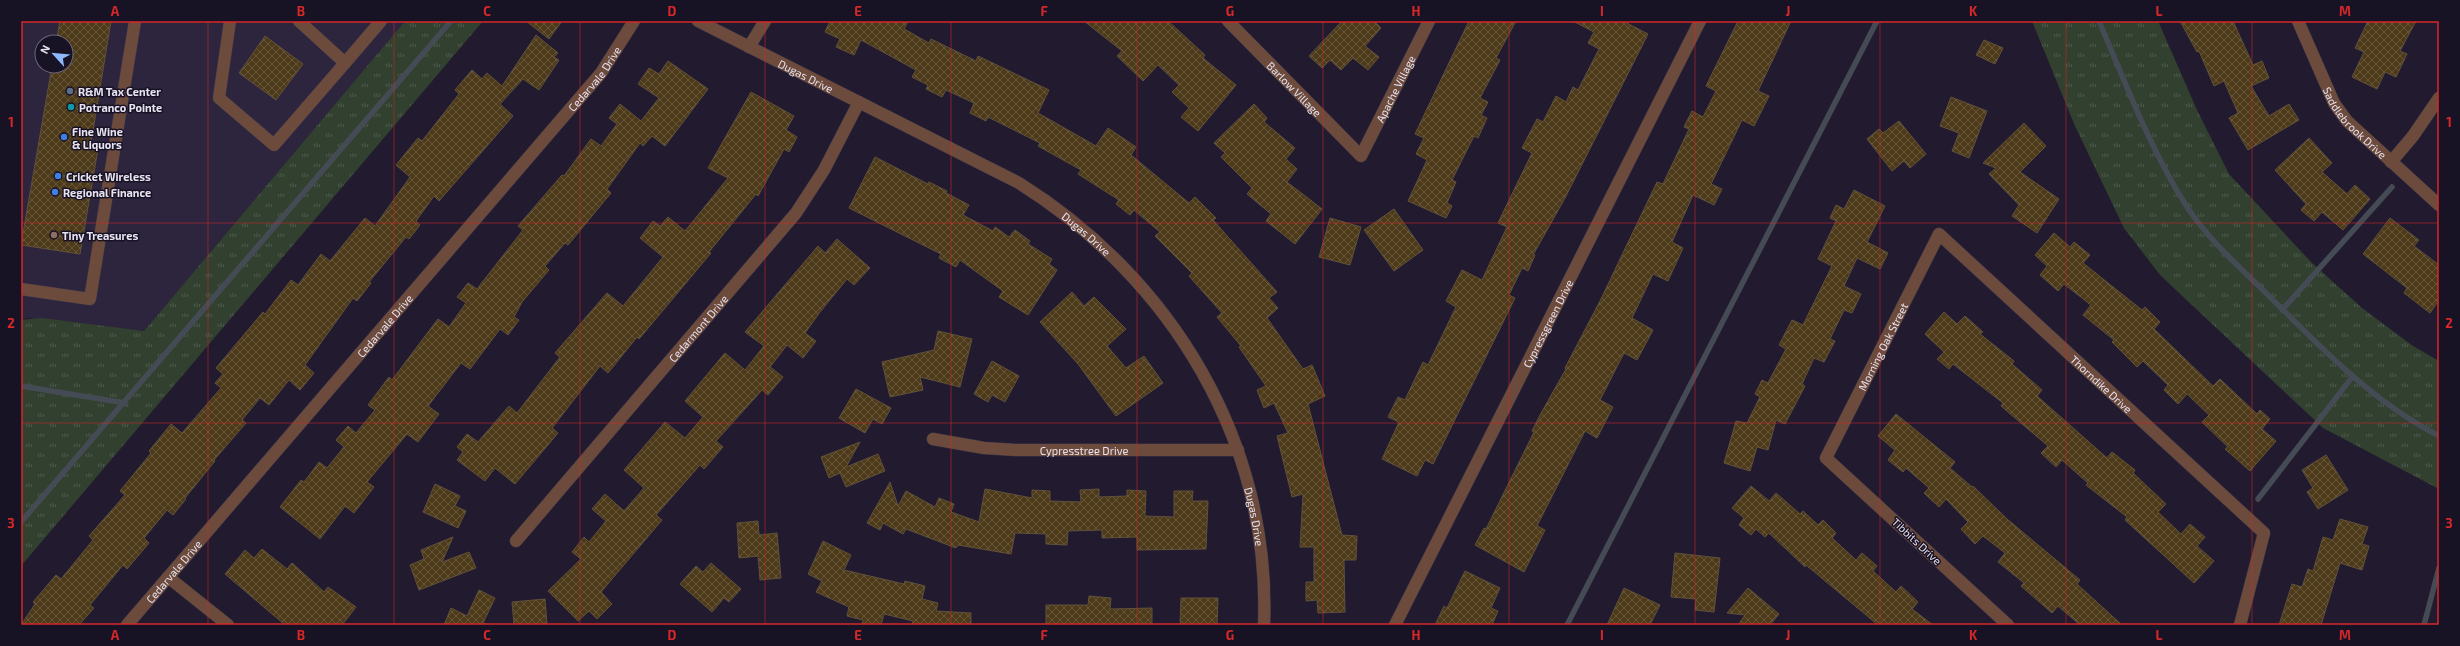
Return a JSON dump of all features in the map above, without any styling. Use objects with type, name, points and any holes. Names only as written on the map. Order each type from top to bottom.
[{"type":"street","points":[[21,288],[90,299],[135,21]]},
{"type":"street","points":[[230,21],[219,98],[274,145],[381,21]]},
{"type":"street","points":[[299,21],[345,63]]},
{"type":"street","name":"Cedarvale Drive","points":[[128,625],[601,73],[634,21]]},
{"type":"street","name":"Dugas Drive","points":[[698,21],[1019,183],[1061,211],[1103,246],[1143,287],[1181,338],[1208,382],[1238,450],[1252,503],[1260,550],[1264,625]]},
{"type":"street","points":[[749,47],[765,21]]},
{"type":"street","name":"Barlow Village","points":[[1228,21],[1361,156]]},
{"type":"street","name":"Apache Village","points":[[1361,156],[1429,21]]},
{"type":"street","name":"Cypressgreen Drive","points":[[1395,625],[1700,21]]},
{"type":"street","name":"Saddlebrook Drive","points":[[2298,21],[2334,103],[2347,120],[2439,205]]},
{"type":"street","points":[[2391,162],[2413,136],[2439,98]]},
{"type":"street","name":"Cedarmont Drive","points":[[516,541],[796,213],[824,170],[859,102]]},
{"type":"street","name":"Morning Oak Street","points":[[1826,458],[1939,234]]},
{"type":"street","name":"Thorndike Drive","points":[[1939,234],[2264,533],[2240,625]]},
{"type":"street","name":"Cypresstree Drive","points":[[933,439],[984,448],[1016,450],[1238,450]]},
{"type":"street","name":"Tibbits Drive","points":[[1826,458],[2008,625]]},
{"type":"street","points":[[168,577],[228,625]]},
{"type":"shaded area","points":[[21,21],[405,21],[144,331],[27,318],[21,320]]},
{"type":"green space","points":[[405,21],[483,21],[21,566],[21,320],[42,318],[144,331]]},
{"type":"green space","points":[[2032,21],[2158,21],[2197,110],[2229,174],[2311,262],[2362,308],[2413,346],[2439,361],[2439,489],[2323,428],[2160,275],[2124,228],[2075,126]]},
{"type":"building","name":"Potranco Pointe","points":[[60,21],[111,21],[90,149],[98,149],[80,254],[21,245],[51,74],[74,74],[74,34],[58,34]]},
{"type":"building","points":[[526,21],[562,21],[549,39]]},
{"type":"building","points":[[830,21],[908,21],[904,29],[929,43],[931,39],[976,61],[978,56],[1049,90],[1038,113],[1096,146],[1108,128],[1136,147],[1131,155],[1189,203],[1195,197],[1216,218],[1213,220],[1277,292],[1269,298],[1278,308],[1267,318],[1303,369],[1312,365],[1325,396],[1308,404],[1342,535],[1357,536],[1356,560],[1344,560],[1345,612],[1318,613],[1317,600],[1306,601],[1306,582],[1314,582],[1314,547],[1300,547],[1303,494],[1292,497],[1277,436],[1288,433],[1274,403],[1264,408],[1257,390],[1266,386],[1239,347],[1241,346],[1217,317],[1222,313],[1189,276],[1192,273],[1155,236],[1160,232],[1134,210],[1130,215],[1116,204],[1119,200],[1078,174],[1081,170],[1038,146],[1040,143],[988,117],[986,121],[970,113],[974,103],[946,90],[942,97],[926,89],[928,85],[912,77],[916,70],[861,40],[854,55],[836,47],[840,39],[825,32]]},
{"type":"building","points":[[1084,21],[1168,21],[1205,55],[1203,58],[1236,85],[1198,131],[1181,117],[1189,108],[1172,92],[1179,85],[1158,65],[1143,81],[1117,56],[1122,51]]},
{"type":"building","points":[[1342,21],[1374,21],[1381,28],[1365,46],[1379,57],[1368,70],[1353,58],[1341,70],[1330,60],[1322,68],[1309,56]]},
{"type":"building","points":[[1469,21],[1516,21],[1496,58],[1500,60],[1480,98],[1488,102],[1481,115],[1487,118],[1478,138],[1474,136],[1452,180],[1456,182],[1447,203],[1452,206],[1446,218],[1408,201],[1427,160],[1416,154],[1424,138],[1415,134]]},
{"type":"building","points":[[1573,21],[1623,21],[1648,34],[1565,198],[1533,255],[1535,255],[1528,271],[1522,268],[1509,295],[1515,298],[1433,464],[1425,460],[1417,476],[1382,459],[1399,422],[1388,417],[1398,397],[1405,400],[1423,362],[1428,365],[1456,307],[1446,301],[1462,270],[1482,280],[1507,227],[1498,223],[1532,153],[1522,148],[1537,119],[1543,122],[1556,96],[1566,102],[1573,87],[1578,90],[1599,49],[1588,43],[1594,32]]},
{"type":"building","points":[[1738,21],[1791,21],[1758,91],[1769,96],[1754,126],[1742,120],[1711,184],[1722,189],[1714,205],[1693,195],[1672,242],[1683,248],[1668,281],[1653,274],[1632,318],[1653,330],[1637,360],[1624,353],[1600,400],[1613,407],[1597,438],[1585,431],[1537,526],[1545,530],[1524,572],[1475,545],[1484,528],[1486,529],[1534,432],[1532,431],[1566,369],[1565,368],[1600,301],[1657,182],[1663,184],[1689,129],[1684,127],[1692,111],[1703,117],[1716,91],[1706,86]]},
{"type":"building","points":[[2180,21],[2233,21],[2253,65],[2262,61],[2269,78],[2251,86],[2269,116],[2289,104],[2299,120],[2248,150],[2229,118],[2238,113],[2224,81],[2214,86],[2199,51],[2197,52]]},
{"type":"building","points":[[2368,21],[2416,21],[2400,51],[2407,54],[2396,77],[2385,72],[2377,89],[2352,77],[2364,52],[2355,48]]},
{"type":"building","points":[[536,35],[558,53],[554,57],[559,60],[539,90],[523,79],[500,104],[513,116],[439,201],[434,196],[416,221],[420,225],[409,239],[406,237],[369,282],[371,283],[357,301],[353,298],[305,365],[314,373],[300,390],[289,380],[269,405],[260,398],[242,420],[246,423],[214,460],[215,461],[185,498],[186,499],[173,515],[167,510],[144,538],[149,543],[127,569],[123,565],[90,605],[94,608],[79,625],[21,625],[35,604],[33,602],[56,575],[61,579],[93,540],[89,536],[125,495],[120,491],[151,453],[149,451],[171,424],[182,433],[221,388],[215,383],[223,374],[216,368],[263,312],[265,314],[291,280],[298,285],[321,254],[330,261],[365,218],[375,226],[410,177],[396,165],[418,138],[422,141],[459,94],[455,90],[472,70],[482,79],[487,73],[502,86]]},
{"type":"building","points":[[265,36],[303,64],[276,100],[239,73]]},
{"type":"building","points":[[1984,40],[2003,48],[1995,64],[1976,55]]},
{"type":"building","points":[[668,61],[708,89],[665,146],[652,136],[643,146],[640,143],[607,189],[611,193],[568,245],[565,243],[545,266],[549,270],[522,302],[514,317],[519,320],[508,335],[500,329],[470,369],[461,363],[428,406],[439,414],[418,442],[407,434],[367,482],[374,487],[354,513],[345,506],[320,539],[280,507],[301,480],[304,482],[319,462],[327,468],[344,447],[336,440],[348,426],[356,433],[375,410],[368,405],[389,377],[392,380],[438,319],[449,327],[466,303],[457,297],[468,283],[477,289],[523,230],[518,226],[562,175],[564,176],[591,139],[601,146],[617,124],[609,118],[620,104],[641,121],[659,98],[638,84],[649,68],[659,74]]},
{"type":"building","points":[[751,92],[794,116],[786,130],[797,137],[789,152],[784,149],[758,196],[756,194],[709,252],[711,253],[639,339],[637,337],[608,373],[600,366],[552,428],[558,433],[515,484],[495,468],[485,481],[457,460],[463,452],[457,447],[467,434],[478,442],[509,406],[517,413],[560,357],[555,353],[607,293],[623,306],[663,257],[640,238],[653,221],[660,226],[668,217],[685,231],[728,178],[708,168]]},
{"type":"building","points":[[1951,97],[1987,111],[1969,158],[1952,151],[1959,133],[1940,126]]},
{"type":"building","points":[[1254,104],[1267,118],[1264,122],[1295,148],[1286,159],[1297,169],[1287,182],[1322,209],[1295,244],[1266,221],[1271,214],[1247,194],[1252,188],[1221,157],[1225,153],[1214,143]]},
{"type":"building","points":[[1899,121],[1926,154],[1910,168],[1904,161],[1892,171],[1867,139],[1879,129],[1883,133]]},
{"type":"building","points":[[2024,123],[2046,146],[2020,172],[2059,199],[2037,233],[2012,216],[2019,205],[1989,174],[1996,168],[1983,163]]},
{"type":"building","points":[[2309,138],[2332,163],[2322,172],[2347,194],[2355,185],[2370,199],[2343,230],[2322,212],[2314,221],[2301,210],[2306,204],[2275,170]]},
{"type":"building","points":[[875,157],[928,184],[929,182],[947,191],[946,193],[969,205],[963,215],[993,231],[995,227],[1009,237],[1015,230],[1030,241],[1028,244],[1052,259],[1049,264],[1057,270],[1028,315],[999,297],[1003,291],[960,260],[956,267],[939,258],[941,254],[849,208]]},
{"type":"building","points":[[1854,190],[1885,206],[1867,242],[1888,253],[1880,269],[1857,258],[1844,286],[1861,294],[1852,313],[1844,310],[1830,339],[1835,341],[1824,362],[1814,358],[1802,384],[1805,386],[1785,424],[1776,420],[1768,450],[1757,447],[1750,471],[1724,463],[1736,421],[1747,423],[1760,397],[1755,394],[1762,380],[1768,383],[1786,349],[1779,345],[1792,320],[1803,325],[1832,266],[1818,259],[1836,221],[1830,218],[1836,205],[1844,209]]},
{"type":"building","points":[[1394,209],[1423,250],[1394,271],[1364,230]]},
{"type":"building","points":[[1330,218],[1361,227],[1350,265],[1319,257]]},
{"type":"building","points":[[2390,218],[2419,240],[2414,246],[2439,265],[2439,300],[2430,313],[2404,293],[2407,288],[2363,254]]},
{"type":"building","points":[[2054,233],[2070,247],[2074,242],[2090,255],[2083,263],[2142,310],[2145,307],[2160,322],[2154,329],[2213,386],[2220,379],[2257,414],[2260,410],[2270,419],[2262,429],[2276,441],[2250,471],[2225,449],[2228,447],[2202,422],[2209,415],[2187,394],[2178,404],[2164,390],[2168,385],[2143,361],[2137,367],[2112,342],[2114,340],[2083,315],[2091,305],[2064,284],[2058,291],[2040,275],[2047,266],[2035,255]]},
{"type":"building","points":[[837,239],[870,268],[854,285],[847,279],[820,312],[805,333],[816,341],[803,358],[787,345],[770,367],[783,377],[768,395],[762,390],[716,441],[723,447],[704,469],[700,465],[656,515],[662,520],[601,592],[612,604],[597,619],[589,611],[578,621],[548,591],[581,559],[572,552],[584,537],[589,542],[606,521],[592,509],[605,494],[624,511],[644,488],[624,470],[665,422],[685,438],[703,417],[685,401],[725,353],[745,370],[764,346],[745,332],[818,246],[825,253]]},
{"type":"building","points":[[1072,292],[1084,306],[1094,297],[1126,329],[1107,346],[1126,368],[1144,356],[1163,383],[1116,416],[1078,364],[1040,322]]},
{"type":"building","points":[[1944,312],[1957,324],[1965,316],[1983,332],[1980,334],[2014,361],[2012,364],[2042,390],[2037,396],[2107,458],[2112,452],[2135,470],[2133,473],[2166,504],[2158,512],[2181,534],[2190,524],[2205,537],[2197,546],[2214,561],[2194,583],[2125,520],[2127,517],[2086,485],[2088,483],[2062,460],[2056,467],[2041,453],[2048,446],[2001,406],[2003,403],[1953,364],[1949,369],[1937,359],[1944,352],[1925,334]]},
{"type":"building","points":[[938,331],[972,339],[960,387],[920,377],[923,390],[890,397],[882,362],[934,350]]},
{"type":"building","points":[[992,361],[1019,376],[1005,402],[992,395],[988,402],[974,394]]},
{"type":"building","points":[[856,389],[891,408],[882,424],[873,419],[865,433],[839,418]]},
{"type":"building","points":[[1896,414],[1955,462],[1950,468],[1972,487],[1973,486],[2007,519],[2080,580],[2077,584],[2122,625],[2080,625],[2058,606],[2052,613],[2021,586],[2024,583],[1998,562],[2005,553],[1983,536],[1975,544],[1961,529],[1968,522],[1946,499],[1939,507],[1924,493],[1929,488],[1906,468],[1903,472],[1888,460],[1895,450],[1878,436]]},
{"type":"building","points":[[860,442],[846,467],[878,454],[885,471],[846,487],[840,473],[829,478],[821,457]]},
{"type":"building","points":[[2326,455],[2348,490],[2318,509],[2307,492],[2313,488],[2302,470]]},
{"type":"building","points":[[890,482],[898,506],[906,491],[935,507],[939,498],[954,504],[951,512],[979,522],[985,489],[1032,498],[1032,490],[1050,491],[1050,501],[1081,502],[1080,490],[1099,489],[1099,497],[1127,496],[1127,490],[1146,491],[1145,516],[1174,517],[1174,491],[1193,491],[1192,501],[1208,501],[1206,549],[1137,550],[1137,537],[1102,538],[1102,530],[1068,531],[1067,545],[1046,544],[1046,534],[1015,533],[1011,554],[958,545],[956,548],[906,529],[903,534],[883,523],[880,530],[867,523]]},
{"type":"building","points":[[435,484],[460,496],[455,506],[466,511],[458,528],[423,512]]},
{"type":"building","points":[[1751,486],[1769,501],[1776,493],[1800,514],[1803,511],[1818,525],[1823,520],[1836,533],[1832,538],[1856,560],[1862,553],[1877,566],[1873,571],[1896,592],[1901,586],[1918,602],[1912,609],[1933,625],[1878,625],[1806,565],[1805,567],[1769,533],[1765,537],[1756,529],[1751,535],[1739,525],[1744,518],[1732,508]]},
{"type":"building","points":[[2340,519],[2368,527],[2362,544],[2369,546],[2362,570],[2340,563],[2321,625],[2279,625],[2292,584],[2302,587],[2308,569],[2313,571],[2323,537],[2333,540]]},
{"type":"building","points":[[758,521],[759,535],[777,533],[781,578],[760,580],[758,556],[739,558],[737,523]]},
{"type":"building","points":[[453,537],[442,562],[469,552],[476,568],[419,590],[410,565],[424,559],[421,550]]},
{"type":"building","points":[[823,541],[851,555],[844,570],[904,584],[905,581],[925,586],[922,599],[938,603],[936,611],[971,613],[971,625],[912,625],[913,621],[884,614],[881,625],[862,625],[863,620],[847,616],[849,607],[816,592],[822,581],[808,574]]},
{"type":"building","points":[[262,549],[287,569],[292,563],[324,592],[328,587],[356,607],[342,625],[285,625],[225,574],[245,550],[254,558]]},
{"type":"building","points":[[1675,553],[1720,558],[1714,612],[1695,610],[1696,599],[1671,597]]},
{"type":"building","points":[[711,563],[741,589],[729,602],[724,598],[712,612],[680,584],[696,566],[703,572]]},
{"type":"building","points":[[1465,571],[1500,588],[1491,608],[1498,611],[1492,625],[1435,625],[1444,606],[1447,608]]},
{"type":"building","points":[[1624,588],[1660,605],[1650,625],[1607,625]]},
{"type":"building","points":[[1748,588],[1779,614],[1770,625],[1738,625],[1745,615],[1727,613]]},
{"type":"building","points":[[479,590],[495,598],[483,623],[488,625],[444,625],[451,608],[467,616]]},
{"type":"building","points":[[1089,596],[1111,598],[1110,609],[1152,608],[1152,625],[1046,625],[1046,605],[1088,605]]},
{"type":"building","points":[[1181,598],[1218,598],[1217,625],[1180,625]]},
{"type":"building","points":[[545,599],[547,625],[514,625],[512,602]]},
{"type":"waterway","points":[[21,522],[451,21]]},
{"type":"waterway","points":[[1567,625],[1877,21]]},
{"type":"waterway","points":[[2099,21],[2139,116],[2161,162],[2196,220],[2239,267],[2351,375],[2393,408],[2439,436]]},
{"type":"waterway","points":[[2282,310],[2392,187]]},
{"type":"waterway","points":[[2258,499],[2353,376]]},
{"type":"waterway","points":[[21,386],[125,403]]},
{"type":"waterway","points":[[2424,625],[2439,568]]},
{"type":"place","name":"R&M Tax Center","points":[[70,91]]},
{"type":"place","name":"Potranco Pointe","points":[[71,107]]},
{"type":"place","name":"Fine Wine & Liquors","points":[[64,137]]},
{"type":"place","name":"Cricket Wireless","points":[[58,176]]},
{"type":"place","name":"Regional Finance","points":[[55,192]]},
{"type":"place","name":"Tiny Treasures","points":[[54,235]]}]
